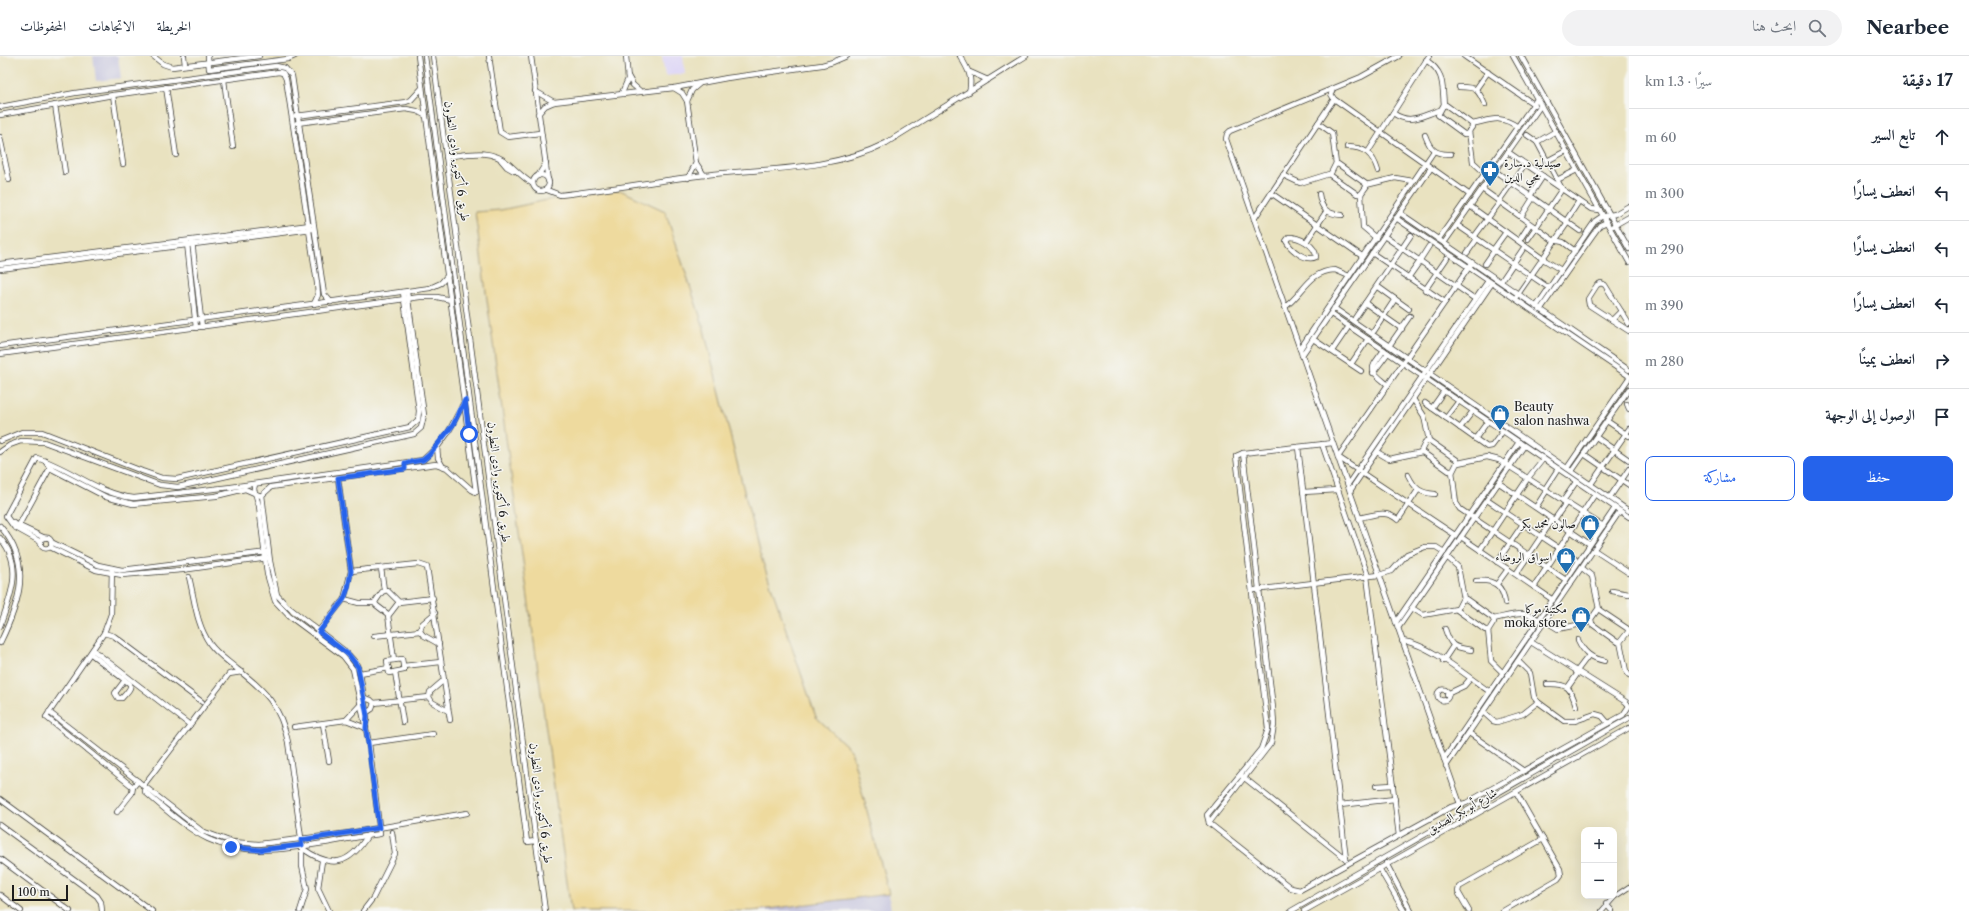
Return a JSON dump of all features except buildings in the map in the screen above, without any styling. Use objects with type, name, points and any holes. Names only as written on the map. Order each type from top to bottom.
[{"type":"street","points":[[153,56],[160,62],[172,67],[259,56]]},
{"type":"street","points":[[160,62],[162,56]]},
{"type":"street","points":[[184,56],[185,65]]},
{"type":"street","points":[[208,56],[210,69],[288,59],[296,56]]},
{"type":"street","points":[[418,56],[465,400],[476,492],[442,465],[437,454],[437,446]]},
{"type":"street","name":"طريق 6 أكتوبر, وادى النطرون","points":[[425,56],[451,244],[527,842],[536,841]]},
{"type":"street","name":"طريق 6 أكتوبر, وادى النطرون","points":[[433,56],[545,911]]},
{"type":"street","points":[[489,56],[500,132],[508,137],[540,133]]},
{"type":"street","points":[[531,56],[540,133],[546,163],[548,181],[547,190]]},
{"type":"street","points":[[622,94],[627,85],[628,76],[626,56]]},
{"type":"street","points":[[538,114],[545,106],[554,102],[674,88],[822,65],[847,56]]},
{"type":"street","points":[[960,56],[970,72],[971,80],[969,92]]},
{"type":"street","points":[[446,157],[484,153],[500,159],[506,167],[515,171],[541,191],[547,190],[560,195],[704,175],[823,163],[861,154],[886,143],[1026,56]]},
{"type":"street","points":[[1399,56],[1379,68],[1333,89],[1230,130],[1226,139],[1460,804]]},
{"type":"street","points":[[1464,56],[1534,104],[1540,106]]},
{"type":"street","points":[[1513,56],[1629,262]]},
{"type":"street","points":[[1521,56],[1629,249]]},
{"type":"street","points":[[1368,152],[1428,58],[1440,72],[1444,105],[1440,110],[1439,116],[1464,134],[1467,134],[1472,127],[1472,124]]},
{"type":"street","points":[[225,60],[225,67]]},
{"type":"street","points":[[0,107],[75,93],[278,66],[288,70],[292,76],[295,116],[308,227],[318,295],[314,304]]},
{"type":"street","points":[[0,115],[113,95],[278,72],[283,73],[286,79],[295,116]]},
{"type":"street","points":[[970,72],[988,80]]},
{"type":"street","points":[[1476,89],[1488,72]]},
{"type":"street","points":[[628,76],[633,85],[640,91]]},
{"type":"street","points":[[224,80],[233,147]]},
{"type":"street","points":[[687,101],[692,90],[700,83]]},
{"type":"street","points":[[1459,86],[1468,86],[1476,89],[1482,96],[1485,105]]},
{"type":"street","points":[[166,87],[176,155]]},
{"type":"street","points":[[295,116],[398,103],[411,100],[422,88]]},
{"type":"street","points":[[674,88],[682,93],[687,101],[696,163],[704,175]]},
{"type":"street","points":[[1333,89],[1331,94],[1334,99],[1470,195]]},
{"type":"street","points":[[535,92],[554,102]]},
{"type":"street","points":[[75,93],[76,102]]},
{"type":"street","points":[[113,95],[123,164]]},
{"type":"street","points":[[1254,219],[1334,99]]},
{"type":"street","points":[[1438,240],[1537,99]]},
{"type":"street","points":[[431,101],[438,100]]},
{"type":"street","points":[[398,103],[399,110]]},
{"type":"street","points":[[55,105],[65,172]]},
{"type":"street","points":[[1444,105],[1472,124],[1500,118],[1506,119],[1518,127]]},
{"type":"street","points":[[1444,243],[1540,106]]},
{"type":"street","points":[[340,110],[341,118]]},
{"type":"street","points":[[296,124],[399,110],[414,110],[426,116]]},
{"type":"street","points":[[1393,113],[1400,118],[1408,120],[1440,110]]},
{"type":"street","points":[[1284,175],[1300,183],[1329,174],[1336,164],[1332,133],[1318,123]]},
{"type":"street","points":[[296,124],[324,294],[331,302]]},
{"type":"street","points":[[1469,131],[1473,162],[1485,173]]},
{"type":"street","points":[[1537,142],[1556,131]]},
{"type":"street","points":[[1425,135],[1428,144],[1434,151],[1442,154],[1451,154]]},
{"type":"street","points":[[1528,135],[1537,142],[1562,189]]},
{"type":"street","points":[[0,137],[9,180]]},
{"type":"street","points":[[1508,140],[1514,144]]},
{"type":"street","points":[[1347,147],[1361,148],[1368,152],[1378,170]]},
{"type":"street","points":[[1300,349],[1434,151]]},
{"type":"street","points":[[1508,152],[1591,209],[1600,210]]},
{"type":"street","points":[[1547,161],[1564,152]]},
{"type":"street","points":[[1573,162],[1578,159]]},
{"type":"street","points":[[533,184],[534,180],[546,163]]},
{"type":"street","points":[[688,178],[696,163]]},
{"type":"street","points":[[1336,164],[1366,185]]},
{"type":"street","points":[[1467,253],[1525,164]]},
{"type":"street","points":[[1302,355],[1431,168]]},
{"type":"street","points":[[1495,171],[1580,231]]},
{"type":"street","points":[[1557,180],[1575,171]]},
{"type":"street","points":[[1329,174],[1357,194],[1361,194]]},
{"type":"street","points":[[538,176],[542,176],[548,181]]},
{"type":"street","points":[[1521,217],[1543,176]]},
{"type":"street","points":[[1380,241],[1364,228],[1361,194],[1366,185],[1395,178],[1413,181]]},
{"type":"street","points":[[1482,189],[1536,228],[1575,250]]},
{"type":"street","points":[[1528,239],[1562,189]]},
{"type":"street","points":[[1271,193],[1362,256]]},
{"type":"street","points":[[1319,194],[1321,204],[1326,212],[1342,215]]},
{"type":"street","points":[[1515,299],[1567,222],[1579,201]]},
{"type":"street","points":[[1470,206],[1542,259],[1561,270]]},
{"type":"street","points":[[1538,308],[1549,288],[1596,220],[1611,216],[1629,206]]},
{"type":"street","points":[[1621,211],[1621,216],[1627,219]]},
{"type":"street","points":[[1306,242],[1326,212]]},
{"type":"street","points":[[1400,213],[1538,308],[1629,377],[1567,468]]},
{"type":"street","points":[[1396,218],[1412,232],[1515,299],[1629,370]]},
{"type":"street","points":[[1538,308],[1600,225],[1616,225],[1627,219]]},
{"type":"street","points":[[1355,318],[1402,248],[1416,224]]},
{"type":"street","points":[[1519,241],[1530,224]]},
{"type":"street","points":[[1456,225],[1549,288]]},
{"type":"street","points":[[0,269],[314,226]]},
{"type":"street","points":[[1485,264],[1506,232]]},
{"type":"street","points":[[1585,234],[1590,238]]},
{"type":"street","points":[[1384,236],[1475,299]]},
{"type":"street","points":[[1293,237],[1306,242],[1314,250],[1316,257],[1310,258],[1298,253],[1288,245],[1286,239],[1293,237]]},
{"type":"street","points":[[0,264],[189,243]]},
{"type":"street","points":[[189,243],[202,327]]},
{"type":"street","points":[[189,243],[196,328]]},
{"type":"street","points":[[444,246],[458,244]]},
{"type":"street","points":[[1408,278],[1429,246]]},
{"type":"street","points":[[1502,280],[1525,246]]},
{"type":"street","points":[[1372,254],[1444,302]]},
{"type":"street","points":[[1425,290],[1447,258]]},
{"type":"street","points":[[1338,457],[1472,263]]},
{"type":"street","points":[[1285,306],[1299,295],[1306,283],[1314,276],[1336,270],[1349,276]]},
{"type":"street","points":[[0,346],[419,290],[434,287],[448,275]]},
{"type":"street","points":[[1428,373],[1475,299],[1490,282]]},
{"type":"street","points":[[1350,491],[1360,472],[1490,282]]},
{"type":"street","points":[[1629,324],[1605,285],[1599,284],[1596,286],[1588,299],[1589,305],[1629,331]]},
{"type":"street","points":[[1377,286],[1410,309]]},
{"type":"street","points":[[419,290],[420,297]]},
{"type":"street","points":[[0,452],[10,445],[22,441],[44,442],[166,486],[178,487],[408,436],[418,431],[423,424],[424,415],[405,292]]},
{"type":"street","points":[[1338,292],[1343,296]]},
{"type":"street","points":[[0,354],[420,297],[437,297],[451,300]]},
{"type":"street","points":[[1374,331],[1395,298]]},
{"type":"street","points":[[0,441],[22,432],[42,432],[142,471],[171,479],[180,479],[406,429],[416,423],[419,417],[419,411],[406,299]]},
{"type":"street","points":[[1365,303],[1402,328]]},
{"type":"street","points":[[1334,308],[1567,468],[1628,508]]},
{"type":"street","points":[[1612,320],[1621,311]]},
{"type":"street","points":[[1330,314],[1629,518]]},
{"type":"street","points":[[1390,346],[1410,316]]},
{"type":"street","points":[[1332,351],[1347,329]]},
{"type":"street","points":[[1313,339],[1361,371]]},
{"type":"street","points":[[1351,364],[1368,339]]},
{"type":"street","points":[[1386,352],[1372,366],[1373,373],[1388,384]]},
{"type":"street","points":[[1348,484],[1377,452],[1389,429],[1413,399],[1424,378]]},
{"type":"street","points":[[1572,471],[1629,389]]},
{"type":"street","points":[[1432,408],[1444,391]]},
{"type":"street","points":[[1413,399],[1424,416],[1429,441],[1458,463]]},
{"type":"street","points":[[232,489],[255,484],[405,463],[425,458],[437,446],[453,425],[465,400]]},
{"type":"street","points":[[1446,418],[1459,401]]},
{"type":"street","points":[[1425,402],[1485,446],[1490,446],[1503,432]]},
{"type":"street","points":[[1460,428],[1473,411]]},
{"type":"street","points":[[1481,416],[1484,411]]},
{"type":"street","points":[[1600,421],[1627,435]]},
{"type":"street","points":[[1475,439],[1488,422]]},
{"type":"street","points":[[1591,484],[1614,450],[1627,435],[1629,429]]},
{"type":"street","points":[[1596,437],[1629,460]]},
{"type":"street","points":[[1422,452],[1421,449],[1429,441]]},
{"type":"street","points":[[1398,628],[1412,608],[1415,598],[1455,535],[1519,442]]},
{"type":"street","points":[[1242,776],[1261,749],[1268,729],[1235,458],[1238,454],[1243,453],[1333,443]]},
{"type":"street","points":[[1322,444],[1368,576],[1399,836]]},
{"type":"street","points":[[1396,622],[1447,557],[1524,446]]},
{"type":"street","points":[[1298,447],[1340,805],[1348,861]]},
{"type":"street","points":[[1538,455],[1541,450]]},
{"type":"street","points":[[1377,452],[1389,459],[1422,452],[1448,471],[1452,471]]},
{"type":"street","points":[[1243,453],[1274,734],[1267,751],[1207,815],[1208,823],[1295,890],[1300,890],[1348,861],[1399,836],[1451,807],[1466,804],[1623,715],[1628,703],[1531,642]]},
{"type":"street","points":[[1584,454],[1629,485]]},
{"type":"street","points":[[1566,580],[1460,509],[1456,503],[1452,471],[1458,463],[1487,456],[1504,463],[1603,526]]},
{"type":"street","points":[[1338,457],[1455,535]]},
{"type":"street","points":[[260,495],[248,489],[232,489],[134,498],[112,494],[50,468],[45,462],[38,458],[35,460],[6,513],[6,517],[14,527],[41,542],[43,548],[51,544],[93,562],[112,568],[135,570],[267,552]]},
{"type":"street","points":[[1480,550],[1528,478],[1543,459]]},
{"type":"street","points":[[416,461],[417,467]]},
{"type":"street","points":[[45,462],[53,463],[73,477]]},
{"type":"street","points":[[405,463],[405,469]]},
{"type":"street","points":[[260,495],[269,487],[442,465]]},
{"type":"street","points":[[237,466],[239,473]]},
{"type":"street","points":[[385,466],[386,472]]},
{"type":"street","points":[[377,467],[378,473]]},
{"type":"street","points":[[19,525],[50,468]]},
{"type":"street","points":[[1536,507],[1558,469]]},
{"type":"street","points":[[1610,497],[1629,469]]},
{"type":"street","points":[[1408,475],[1418,490],[1435,494]]},
{"type":"street","points":[[299,478],[300,483]]},
{"type":"street","points":[[315,636],[344,599],[348,588],[351,571],[338,478]]},
{"type":"street","points":[[1499,482],[1588,543]]},
{"type":"street","points":[[1516,574],[1554,520],[1576,482]]},
{"type":"street","points":[[255,484],[254,489],[260,495],[268,558],[276,590],[280,598],[319,632],[349,655],[356,663],[360,673],[364,698],[367,720],[366,726]]},
{"type":"street","points":[[1303,492],[1338,490]]},
{"type":"street","points":[[1359,518],[1382,512],[1394,516],[1398,520],[1418,490]]},
{"type":"street","points":[[1534,587],[1595,494]]},
{"type":"street","points":[[1487,500],[1542,536],[1575,560]]},
{"type":"street","points":[[1478,502],[1482,506]]},
{"type":"street","points":[[1444,759],[1615,508]]},
{"type":"street","points":[[1446,766],[1620,511]]},
{"type":"street","points":[[11,522],[49,539],[51,544],[91,567],[112,574],[127,575],[268,558]]},
{"type":"street","points":[[1497,562],[1523,524]]},
{"type":"street","points":[[0,526],[8,535],[16,551],[21,575],[19,594],[6,629],[1,636],[0,643]]},
{"type":"street","points":[[1461,537],[1552,600]]},
{"type":"street","points":[[0,538],[10,554],[14,573],[12,593],[0,626],[6,629]]},
{"type":"street","points":[[41,542],[45,538]]},
{"type":"street","points":[[1251,590],[1379,575],[1392,571],[1407,554],[1425,547],[1436,547],[1444,552]]},
{"type":"street","points":[[1594,550],[1629,572]]},
{"type":"street","points":[[1447,557],[1458,567],[1464,599],[1493,619],[1525,613],[1539,620]]},
{"type":"street","points":[[47,714],[138,781],[144,787],[144,791],[193,830],[215,842],[248,850],[302,845],[380,834],[369,743],[354,674],[349,663],[277,605],[269,583],[268,558]]},
{"type":"street","points":[[192,562],[193,568]]},
{"type":"street","points":[[351,571],[418,564],[425,565],[428,570],[435,613],[450,720]]},
{"type":"street","points":[[47,714],[104,633],[111,614],[112,568]]},
{"type":"street","points":[[375,603],[384,590],[381,568]]},
{"type":"street","points":[[1545,621],[1558,629],[1591,622],[1599,609],[1592,576],[1582,568]]},
{"type":"street","points":[[1497,584],[1508,569]]},
{"type":"street","points":[[1572,571],[1577,574]]},
{"type":"street","points":[[189,577],[196,613],[202,631],[214,648],[267,694],[278,712],[284,728],[288,742],[302,845],[302,866],[307,892],[300,911]]},
{"type":"street","points":[[1476,581],[1487,580],[1497,584],[1503,592],[1505,603]]},
{"type":"street","points":[[384,590],[399,602]]},
{"type":"street","points":[[1612,591],[1629,594]]},
{"type":"street","points":[[388,615],[399,602],[432,598]]},
{"type":"street","points":[[344,599],[359,603],[375,603],[388,615],[394,660]]},
{"type":"street","points":[[1412,608],[1423,615],[1457,609],[1464,599]]},
{"type":"street","points":[[1457,609],[1485,630],[1488,630]]},
{"type":"street","points":[[1599,609],[1628,628],[1628,632],[1620,642]]},
{"type":"street","points":[[435,613],[421,625],[420,631],[423,636],[439,644]]},
{"type":"street","points":[[1493,619],[1494,622],[1488,630],[1491,661],[1504,670],[1510,672]]},
{"type":"street","points":[[1591,622],[1620,642],[1625,669],[1629,674]]},
{"type":"street","points":[[1445,629],[1448,639],[1453,646],[1471,650]]},
{"type":"street","points":[[374,636],[420,631]]},
{"type":"street","points":[[104,633],[114,636],[202,702]]},
{"type":"street","points":[[1578,640],[1589,656],[1605,661]]},
{"type":"street","points":[[1402,641],[1417,644],[1490,692]]},
{"type":"street","points":[[1444,661],[1453,646]]},
{"type":"street","points":[[92,652],[125,680]]},
{"type":"street","points":[[92,652],[190,725]]},
{"type":"street","points":[[1568,687],[1589,656]]},
{"type":"street","points":[[402,658],[403,666],[404,670],[389,673],[387,661],[402,658]]},
{"type":"street","points":[[144,787],[229,674],[228,661]]},
{"type":"street","points":[[1518,661],[1530,673],[1532,691],[1538,702],[1564,721],[1575,721],[1595,714],[1602,716],[1608,723]]},
{"type":"street","points":[[403,666],[441,662]]},
{"type":"street","points":[[360,673],[388,668]]},
{"type":"street","points":[[229,674],[242,672]]},
{"type":"street","points":[[395,672],[403,722]]},
{"type":"street","points":[[1447,694],[1464,686],[1470,678]]},
{"type":"street","points":[[444,680],[430,692],[429,697],[432,702],[448,711]]},
{"type":"street","points":[[1547,684],[1558,684],[1568,687],[1576,706]]},
{"type":"street","points":[[374,704],[429,697]]},
{"type":"street","points":[[364,698],[372,700],[374,704]]},
{"type":"street","points":[[1483,712],[1493,721],[1497,722],[1523,714],[1538,702]]},
{"type":"street","points":[[366,712],[372,709],[374,704]]},
{"type":"street","points":[[346,720],[360,705]]},
{"type":"street","points":[[47,714],[133,787]]},
{"type":"street","points":[[1291,911],[1629,718]]},
{"type":"street","points":[[294,727],[346,720],[366,726]]},
{"type":"street","points":[[323,724],[330,761]]},
{"type":"street","name":"شارع أبو بكر الصديق","points":[[1304,911],[1387,866],[1629,728]]},
{"type":"street","points":[[1469,733],[1524,771]]},
{"type":"street","points":[[369,743],[433,734]]},
{"type":"street","points":[[1542,768],[1545,775]]},
{"type":"street","points":[[1242,776],[1348,861]]},
{"type":"street","points":[[117,812],[132,792],[133,787],[138,781]]},
{"type":"street","points":[[1376,786],[1393,785]]},
{"type":"street","points":[[1503,911],[1560,878],[1560,869],[1516,792]]},
{"type":"street","points":[[0,799],[152,911]]},
{"type":"street","points":[[1340,805],[1395,799]]},
{"type":"street","points":[[1485,800],[1489,807]]},
{"type":"street","points":[[302,845],[379,828],[467,812]]},
{"type":"street","points":[[0,825],[96,896],[101,902],[102,911]]},
{"type":"street","points":[[363,911],[373,898],[395,854],[392,832]]},
{"type":"street","points":[[302,845],[322,861],[333,862],[350,856],[359,849],[368,835]]},
{"type":"street","points":[[1469,911],[1458,892],[1459,886],[1543,839]]},
{"type":"street","points":[[0,859],[70,911]]},
{"type":"street","points":[[1384,859],[1411,911]]},
{"type":"street","points":[[322,861],[318,888],[329,911]]},
{"type":"street","points":[[1376,863],[1403,910],[1408,905]]},
{"type":"street","points":[[1602,911],[1606,904],[1629,887]]},
{"type":"street","points":[[0,895],[21,911]]},
{"type":"street","points":[[1313,899],[1316,904]]},
{"type":"street","points":[[1606,904],[1612,911]]},
{"type":"shaded area","points":[[93,56],[118,56],[121,78],[96,81]]},
{"type":"shaded area","points":[[662,56],[683,56],[685,74],[665,76]]},
{"type":"shaded area","points":[[889,894],[891,911],[752,911]]},
{"type":"sand","points":[[620,190],[665,211],[702,322],[759,551],[816,717],[851,750],[889,894],[752,911],[571,911],[475,212],[501,210],[552,199]]},
{"type":"place","name":"صيدلية د.سارة محي الدين","points":[[1490,187]]},
{"type":"place","name":"Beauty salon nashwa","points":[[1500,431]]},
{"type":"place","name":"صالون محمد بكر","points":[[1590,541]]},
{"type":"place","name":"اسواق الروضاء","points":[[1566,574]]},
{"type":"place","name":"مكتبة موكا moka store","points":[[1581,633]]},
{"type":"route","points":[[231,847],[248,850],[260,850],[302,845],[301,840],[379,828],[369,743],[365,724],[367,716],[360,673],[356,663],[346,652],[319,632],[344,599],[348,588],[351,571],[338,478],[405,469],[405,463],[423,460],[439,445],[448,433],[465,400],[469,434]]}]
